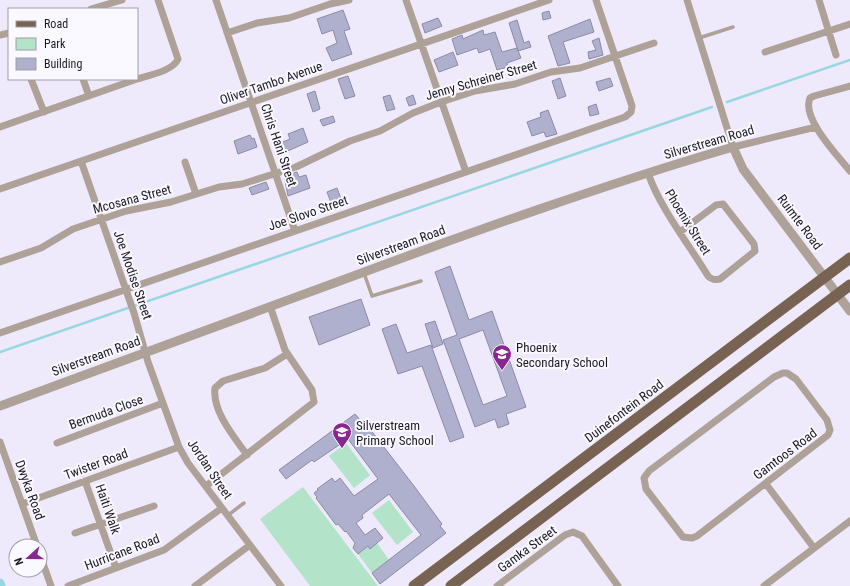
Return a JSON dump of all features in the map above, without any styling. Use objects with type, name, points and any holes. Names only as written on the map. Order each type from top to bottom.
[{"type":"main road","name":"Duinefontein Road","points":[[414,586],[850,258]]},
{"type":"main road","points":[[451,586],[850,285]]},
{"type":"street","points":[[97,8],[110,6],[122,0]]},
{"type":"street","points":[[138,78],[171,67],[176,64],[178,59],[158,0]]},
{"type":"street","name":"Chris Hani Street","points":[[216,0],[295,231]]},
{"type":"street","points":[[227,33],[257,23],[289,18],[330,4],[349,0]]},
{"type":"street","points":[[406,0],[466,172]]},
{"type":"street","name":"Oliver Tambo Avenue","points":[[0,189],[550,0]]},
{"type":"street","points":[[596,0],[616,56]]},
{"type":"street","points":[[687,0],[733,147]]},
{"type":"street","points":[[819,0],[836,55]]},
{"type":"street","points":[[765,52],[850,24]]},
{"type":"street","name":"Jenny Schreiner Street","points":[[276,174],[306,164],[339,146],[380,131],[413,113],[441,102],[475,91],[515,84],[551,72],[580,68],[654,42]]},
{"type":"street","name":"Joe Slovo Street","points":[[0,333],[625,117],[631,112],[632,106],[616,56]]},
{"type":"street","points":[[31,80],[44,112]]},
{"type":"street","points":[[83,80],[89,96]]},
{"type":"street","points":[[0,127],[133,80]]},
{"type":"street","points":[[850,86],[818,94],[810,98],[808,106],[816,127],[850,171]]},
{"type":"street","name":"Silverstream Road","points":[[0,406],[363,272],[648,173],[733,147],[816,127]]},
{"type":"street","name":"Ruimte Road","points":[[733,147],[743,169],[850,311]]},
{"type":"street","name":"Joe Modise Street","points":[[81,161],[130,299],[146,352]]},
{"type":"street","points":[[185,162],[196,194]]},
{"type":"street","name":"Phoenix Street","points":[[648,173],[656,192],[680,232],[708,276],[713,280],[720,279],[754,253],[754,244],[723,204],[716,205],[680,232]]},
{"type":"street","name":"Mcosana Street","points":[[0,262],[41,248],[73,229],[135,208],[171,202],[219,187],[242,184],[276,174]]},
{"type":"street","points":[[206,486],[314,402],[312,390],[287,354],[270,306]]},
{"type":"street","name":"Jordan Street","points":[[146,352],[178,447],[277,584]]},
{"type":"street","points":[[247,454],[223,419],[216,397],[215,388],[223,381],[265,368],[287,354]]},
{"type":"street","name":"Gamtoos Road","points":[[788,373],[796,379],[827,420],[830,430],[825,440],[766,484],[697,536],[687,539],[680,534],[646,489],[643,482],[646,474],[774,377],[788,373]]},
{"type":"street","name":"Bermuda Close","points":[[57,443],[163,403]]},
{"type":"street","name":"Dwyka Road","points":[[0,442],[34,538]]},
{"type":"street","name":"Twister Road","points":[[22,504],[178,447]]},
{"type":"street","name":"Haiti Walk","points":[[85,481],[116,568]]},
{"type":"street","points":[[766,484],[814,548]]},
{"type":"street","points":[[75,533],[154,506]]},
{"type":"street","name":"Hurricane Road","points":[[68,586],[164,550],[222,508]]},
{"type":"street","points":[[764,586],[850,521]]},
{"type":"street","name":"Gamka Street","points":[[497,586],[565,536],[573,532],[582,536],[618,586]]},
{"type":"street","points":[[195,586],[250,545]]},
{"type":"street","points":[[48,576],[52,586]]},
{"type":"lane","points":[[699,38],[733,27]]},
{"type":"lane","points":[[363,272],[372,296],[420,281]]},
{"type":"lane","points":[[227,516],[244,503]]},
{"type":"green space","points":[[346,443],[370,475],[354,488],[329,456]]},
{"type":"green space","points":[[303,487],[378,586],[310,586],[260,519]]},
{"type":"green space","points":[[389,500],[413,532],[397,545],[372,513]]},
{"type":"green space","points":[[377,543],[389,560],[372,573],[358,554],[368,546],[370,549]]},
{"type":"building","points":[[343,10],[350,29],[344,31],[352,54],[332,61],[326,48],[337,43],[333,30],[322,34],[317,19]]},
{"type":"building","points":[[549,11],[551,18],[543,20],[542,13]]},
{"type":"building","points":[[438,18],[442,26],[425,33],[422,24]]},
{"type":"building","points":[[590,19],[594,32],[563,42],[570,63],[558,66],[548,36]]},
{"type":"building","points":[[517,20],[524,43],[529,41],[531,47],[518,51],[509,23]]},
{"type":"building","points":[[483,30],[484,35],[495,32],[502,52],[517,48],[521,58],[507,63],[508,67],[497,70],[490,49],[479,53],[477,48],[457,55],[452,39],[462,35],[463,39]]},
{"type":"building","points":[[599,38],[603,55],[589,59],[588,52],[596,50],[592,41]]},
{"type":"building","points":[[453,52],[458,65],[439,72],[434,60]]},
{"type":"building","points":[[348,76],[355,96],[345,99],[338,79]]},
{"type":"building","points":[[560,78],[566,96],[558,99],[552,81]]},
{"type":"building","points":[[610,78],[613,86],[599,91],[596,82]]},
{"type":"building","points":[[315,91],[320,109],[313,112],[307,94]]},
{"type":"building","points":[[390,95],[395,109],[387,111],[383,97]]},
{"type":"building","points":[[413,95],[416,104],[409,106],[406,98]]},
{"type":"building","points":[[596,104],[599,114],[590,116],[588,107]]},
{"type":"building","points":[[548,110],[557,134],[546,137],[544,132],[532,136],[527,122],[541,117],[540,113]]},
{"type":"building","points":[[333,116],[335,122],[323,126],[320,120]]},
{"type":"building","points":[[303,128],[308,142],[281,154],[278,144],[290,139],[288,134]]},
{"type":"building","points":[[250,135],[252,139],[254,138],[257,147],[238,154],[234,141]]},
{"type":"building","points":[[297,172],[299,177],[306,175],[310,188],[288,196],[284,176]]},
{"type":"building","points":[[266,182],[269,189],[252,195],[249,188]]},
{"type":"building","points":[[337,188],[343,204],[333,208],[327,192]]},
{"type":"building","points":[[450,266],[469,320],[492,311],[526,407],[506,414],[509,424],[498,428],[495,419],[475,427],[443,340],[457,335],[435,272]],"holes":[[[483,330],[507,396],[483,405],[459,339]]]},
{"type":"building","points":[[361,299],[370,325],[319,345],[309,317]]},
{"type":"building","points":[[435,321],[443,344],[433,348],[425,324]]},
{"type":"building","points":[[396,324],[407,353],[431,345],[464,437],[450,442],[422,366],[398,374],[382,329]]},
{"type":"building","points":[[355,414],[361,421],[363,420],[414,486],[442,524],[440,526],[446,533],[380,584],[372,573],[421,535],[389,494],[362,515],[363,518],[356,523],[365,535],[375,528],[383,538],[370,549],[368,546],[358,554],[353,548],[355,543],[346,531],[345,532],[338,524],[336,525],[314,493],[332,478],[335,482],[340,478],[354,496],[378,479],[348,439],[314,462],[312,460],[286,479],[279,470]]},
{"type":"waterway","points":[[727,102],[850,60]]},
{"type":"waterway","points":[[0,352],[712,107]]},
{"type":"place","name":"Phoenix Secondary School","points":[[502,371]]},
{"type":"place","name":"Silverstream Primary School","points":[[342,449]]}]
